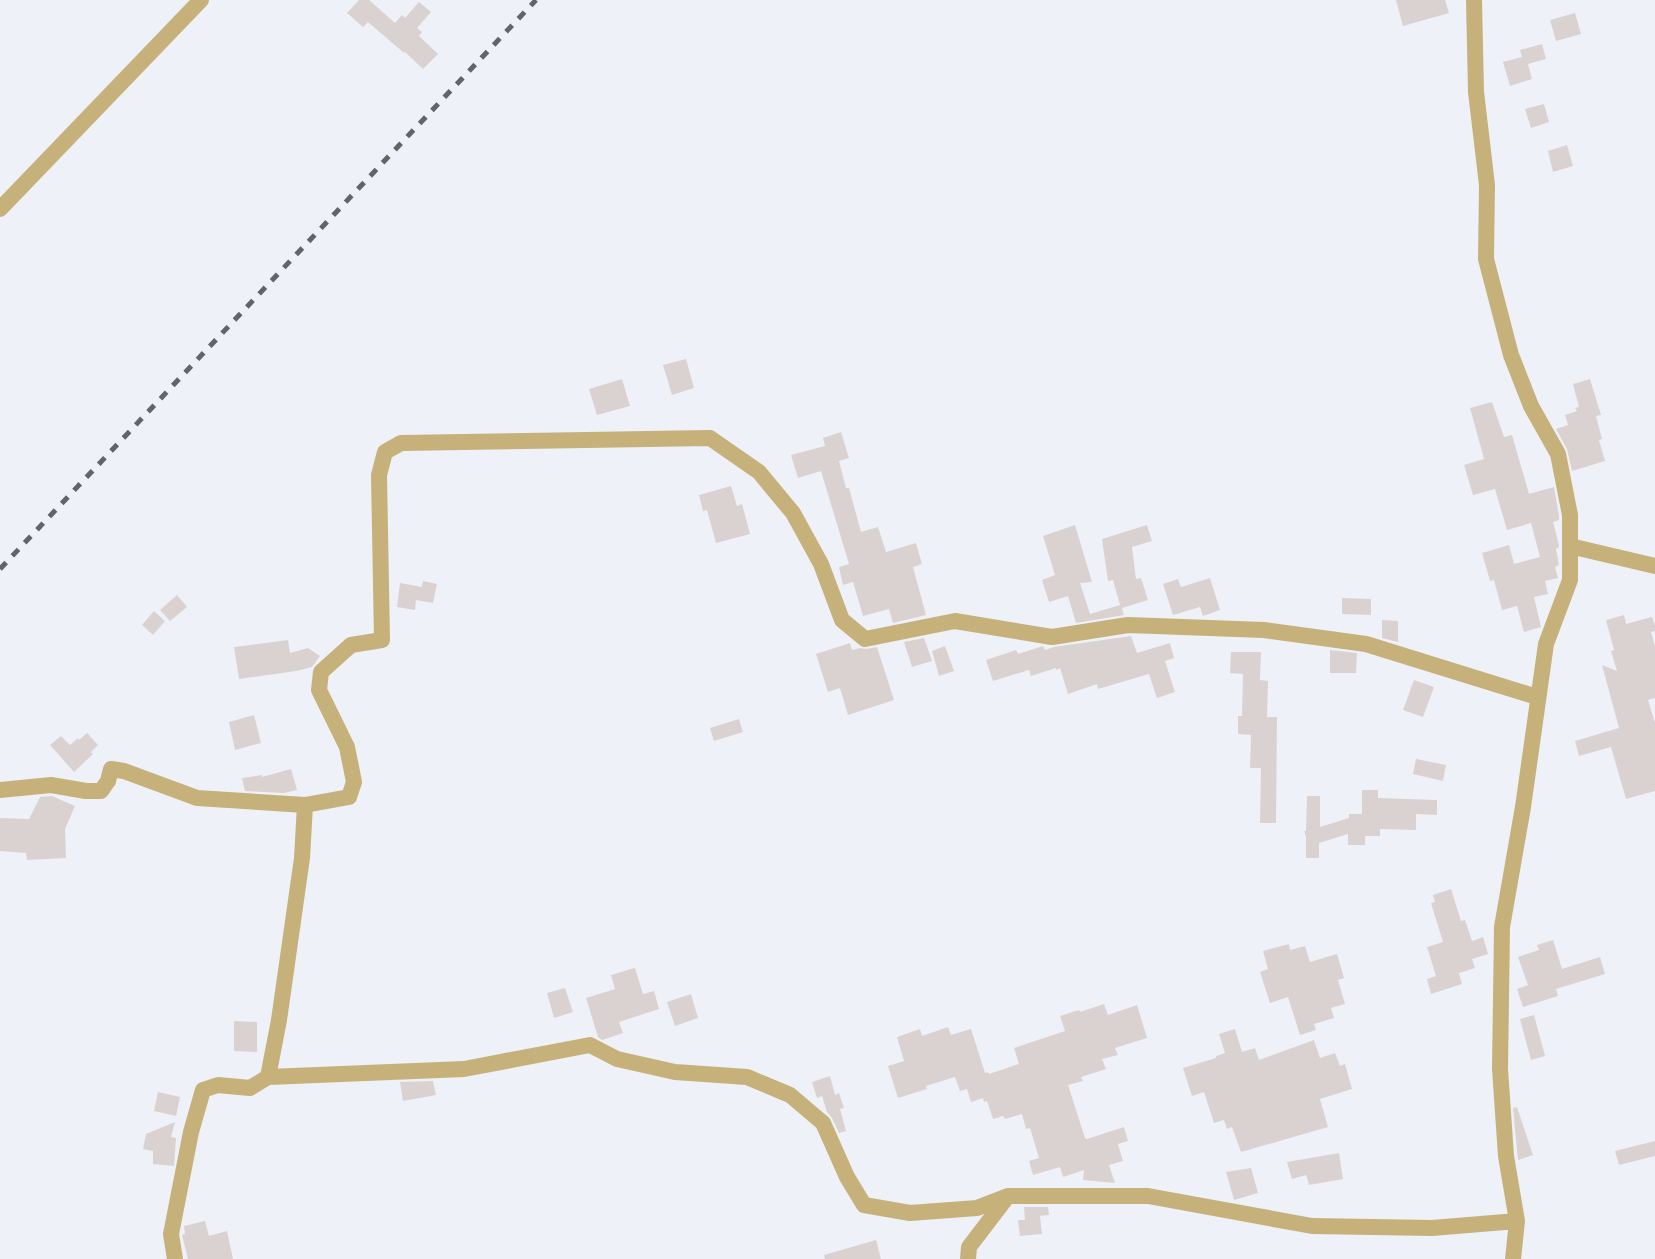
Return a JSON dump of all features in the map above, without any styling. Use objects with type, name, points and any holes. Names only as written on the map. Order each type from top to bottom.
[{"type":"street","points":[[0,209],[201,0]]},
{"type":"street","points":[[1474,0],[1476,92],[1487,185],[1486,259],[1511,355],[1531,406],[1558,454],[1570,515],[1570,580],[1546,643],[1502,927],[1500,1069],[1506,1156],[1517,1221],[1513,1259]]},
{"type":"street","points":[[0,790],[51,785],[101,791],[108,781],[111,769],[124,771],[197,798],[305,804],[349,797],[354,782],[347,747],[319,690],[321,673],[351,645],[382,640],[379,475],[385,452],[401,443],[710,438],[759,472],[793,513],[821,564],[842,620],[865,639],[955,621],[1052,637],[1128,625],[1264,631],[1366,644],[1537,697]]},
{"type":"street","points":[[1570,546],[1655,566]]},
{"type":"street","points":[[268,1077],[279,1020],[302,858],[305,804]]},
{"type":"street","points":[[175,1259],[171,1234],[191,1132],[203,1090],[218,1085],[250,1088],[268,1077],[464,1069],[590,1045],[617,1059],[644,1066],[675,1072],[747,1077],[790,1095],[823,1123],[846,1177],[864,1205],[910,1213],[977,1208],[1008,1196],[1147,1196],[1312,1226],[1432,1228],[1517,1221]]},
{"type":"street","points":[[968,1259],[969,1247],[1008,1196]]},
{"type":"building","points":[[359,0],[369,0],[395,23],[402,15],[405,18],[419,2],[431,12],[417,28],[422,32],[419,36],[438,54],[423,69],[368,22],[363,27],[347,13]]},
{"type":"building","points":[[1396,0],[1445,0],[1449,13],[1403,26]]},
{"type":"building","points":[[1575,13],[1581,34],[1556,41],[1550,20]]},
{"type":"building","points":[[1542,44],[1546,59],[1528,64],[1532,79],[1510,86],[1503,62],[1522,57],[1520,50]]},
{"type":"building","points":[[1544,104],[1549,122],[1531,128],[1525,109]]},
{"type":"building","points":[[1567,145],[1573,166],[1553,172],[1548,151]]},
{"type":"building","points":[[686,359],[694,388],[672,395],[663,365]]},
{"type":"building","points":[[622,379],[630,406],[597,415],[589,389]]},
{"type":"building","points":[[1590,379],[1601,415],[1596,416],[1605,461],[1572,471],[1567,449],[1556,429],[1568,425],[1565,415],[1577,411],[1575,408],[1579,407],[1573,384]]},
{"type":"building","points":[[1492,402],[1504,437],[1512,435],[1529,494],[1554,487],[1559,516],[1559,520],[1553,522],[1559,545],[1556,549],[1559,565],[1555,567],[1558,578],[1545,581],[1548,594],[1534,597],[1541,627],[1524,632],[1517,606],[1502,610],[1494,580],[1490,581],[1482,553],[1509,545],[1514,564],[1540,557],[1531,523],[1507,530],[1495,489],[1473,495],[1464,465],[1484,459],[1470,408]]},
{"type":"building","points":[[841,432],[849,458],[839,461],[861,532],[878,527],[886,552],[916,543],[922,564],[913,567],[926,615],[893,623],[889,609],[863,616],[853,582],[843,585],[839,567],[849,564],[821,471],[798,478],[791,455],[825,446],[823,438]]},
{"type":"building","points":[[731,486],[737,506],[742,504],[750,534],[716,543],[707,510],[703,511],[699,495]]},
{"type":"building","points":[[1075,525],[1092,582],[1080,583],[1090,614],[1120,605],[1113,580],[1108,581],[1102,539],[1147,525],[1152,541],[1132,547],[1136,579],[1141,578],[1148,600],[1122,608],[1124,615],[1076,623],[1068,596],[1049,602],[1042,580],[1055,575],[1043,536]]},
{"type":"building","points":[[1210,578],[1220,610],[1203,616],[1200,607],[1173,615],[1163,584],[1178,579],[1181,587]]},
{"type":"building","points":[[423,581],[437,584],[433,603],[416,600],[415,610],[397,607],[400,583],[422,587]]},
{"type":"building","points":[[177,595],[187,607],[170,621],[160,610]]},
{"type":"building","points":[[1342,598],[1371,599],[1371,615],[1342,614]]},
{"type":"building","points":[[154,611],[165,621],[153,635],[142,625]]},
{"type":"building","points":[[1624,615],[1626,624],[1652,617],[1655,626],[1655,631],[1651,632],[1655,647],[1655,698],[1648,700],[1655,723],[1655,791],[1626,799],[1611,747],[1579,756],[1575,741],[1619,728],[1602,665],[1617,671],[1606,620]]},
{"type":"building","points":[[1382,620],[1398,621],[1398,642],[1382,638]]},
{"type":"building","points":[[1131,636],[1137,653],[1170,643],[1174,658],[1165,661],[1175,692],[1157,698],[1149,674],[1098,689],[1097,684],[1068,694],[1060,668],[1031,676],[1029,670],[993,681],[986,660],[1016,650],[1018,654],[1043,646],[1045,650]]},
{"type":"building","points":[[924,638],[932,661],[912,667],[904,642]]},
{"type":"building","points":[[288,640],[290,653],[308,648],[320,656],[312,667],[239,679],[234,647]]},
{"type":"building","points":[[850,643],[852,650],[877,647],[894,700],[848,715],[840,688],[828,692],[816,654]]},
{"type":"building","points":[[945,646],[954,671],[939,676],[932,651]]},
{"type":"building","points":[[1330,650],[1357,653],[1356,673],[1330,673]]},
{"type":"building","points":[[1231,652],[1261,652],[1260,680],[1268,681],[1267,717],[1277,717],[1276,823],[1260,823],[1261,768],[1250,768],[1251,735],[1238,734],[1238,716],[1242,716],[1243,674],[1230,673]]},
{"type":"building","points":[[1414,680],[1434,687],[1423,717],[1403,710]]},
{"type":"building","points":[[254,715],[261,743],[235,750],[229,722]]},
{"type":"building","points":[[739,719],[743,732],[714,741],[710,728]]},
{"type":"building","points":[[87,733],[98,745],[91,752],[93,754],[74,772],[50,745],[61,736],[70,745]]},
{"type":"building","points":[[1416,759],[1446,765],[1443,781],[1413,774]]},
{"type":"building","points":[[291,769],[297,790],[284,793],[245,791],[242,778],[262,777]]},
{"type":"building","points":[[1362,790],[1378,790],[1378,798],[1437,800],[1437,815],[1416,814],[1416,830],[1380,829],[1380,836],[1365,836],[1365,845],[1348,845],[1348,834],[1319,843],[1319,858],[1306,858],[1304,831],[1307,796],[1320,796],[1320,827],[1349,818],[1349,814],[1362,814]]},
{"type":"building","points":[[52,796],[75,806],[65,829],[66,858],[27,860],[26,853],[0,851],[0,818],[29,819],[40,797]]},
{"type":"building","points":[[1451,889],[1461,921],[1465,920],[1472,941],[1483,937],[1488,954],[1472,959],[1475,968],[1459,973],[1462,984],[1431,994],[1427,979],[1436,976],[1427,947],[1443,942],[1431,903],[1435,902],[1433,895]]},
{"type":"building","points":[[1553,940],[1562,969],[1600,957],[1605,974],[1556,989],[1558,996],[1523,1007],[1517,989],[1528,985],[1518,957],[1539,950],[1537,945]]},
{"type":"building","points":[[1289,944],[1290,950],[1305,946],[1310,962],[1337,954],[1344,978],[1338,980],[1345,1004],[1331,1008],[1334,1018],[1314,1024],[1316,1030],[1300,1035],[1288,997],[1270,1003],[1260,972],[1268,969],[1263,951]]},
{"type":"building","points":[[635,968],[643,994],[654,991],[659,1009],[619,1022],[623,1033],[602,1040],[598,1037],[586,998],[615,989],[611,975]]},
{"type":"building","points":[[565,988],[573,1012],[554,1018],[547,993]]},
{"type":"building","points":[[691,994],[698,1018],[675,1026],[667,1002]]},
{"type":"building","points":[[1104,1004],[1108,1015],[1137,1005],[1147,1038],[1115,1048],[1118,1055],[1102,1059],[1106,1069],[1081,1077],[1083,1081],[1068,1085],[1085,1138],[1124,1127],[1128,1141],[1118,1144],[1123,1161],[1109,1165],[1115,1183],[1083,1180],[1084,1170],[1063,1177],[1060,1167],[1033,1175],[1029,1161],[1039,1158],[1030,1128],[1026,1129],[1022,1114],[993,1119],[987,1101],[984,1102],[983,1098],[971,1102],[967,1089],[960,1091],[955,1077],[898,1098],[888,1066],[904,1061],[897,1037],[920,1029],[922,1036],[948,1027],[951,1035],[971,1029],[985,1073],[989,1074],[1019,1064],[1014,1048],[1065,1031],[1060,1016]]},
{"type":"building","points":[[1534,1015],[1545,1056],[1531,1060],[1520,1019]]},
{"type":"building","points":[[234,1021],[257,1022],[257,1052],[234,1051]]},
{"type":"building","points":[[1235,1029],[1242,1052],[1255,1048],[1259,1060],[1314,1040],[1320,1058],[1335,1053],[1340,1066],[1345,1064],[1352,1089],[1320,1099],[1328,1127],[1241,1152],[1232,1127],[1227,1129],[1224,1120],[1214,1123],[1204,1092],[1192,1096],[1183,1068],[1225,1053],[1219,1034]]},
{"type":"building","points":[[830,1076],[835,1095],[839,1093],[844,1108],[840,1109],[846,1131],[839,1133],[827,1112],[822,1096],[817,1098],[812,1082]]},
{"type":"building","points":[[433,1081],[436,1095],[403,1101],[400,1082]]},
{"type":"building","points":[[158,1092],[180,1097],[176,1116],[154,1111]]},
{"type":"building","points":[[1517,1107],[1533,1155],[1518,1160],[1513,1108]]},
{"type":"building","points":[[175,1122],[171,1137],[176,1138],[174,1166],[153,1164],[153,1151],[143,1149],[146,1134]]},
{"type":"building","points":[[1655,1141],[1655,1156],[1619,1165],[1615,1151]]},
{"type":"building","points":[[1339,1153],[1343,1179],[1309,1185],[1306,1175],[1292,1179],[1287,1162]]},
{"type":"building","points":[[1251,1168],[1258,1193],[1234,1200],[1226,1172]]},
{"type":"building","points":[[1024,1207],[1048,1207],[1049,1215],[1040,1216],[1042,1234],[1020,1236],[1018,1220],[1025,1220]]},
{"type":"building","points":[[205,1221],[209,1236],[227,1231],[233,1259],[188,1259],[182,1235],[185,1234],[184,1226]]},
{"type":"building","points":[[876,1240],[881,1259],[825,1259],[824,1255]]},
{"type":"railway","points":[[0,569],[536,0]]}]
